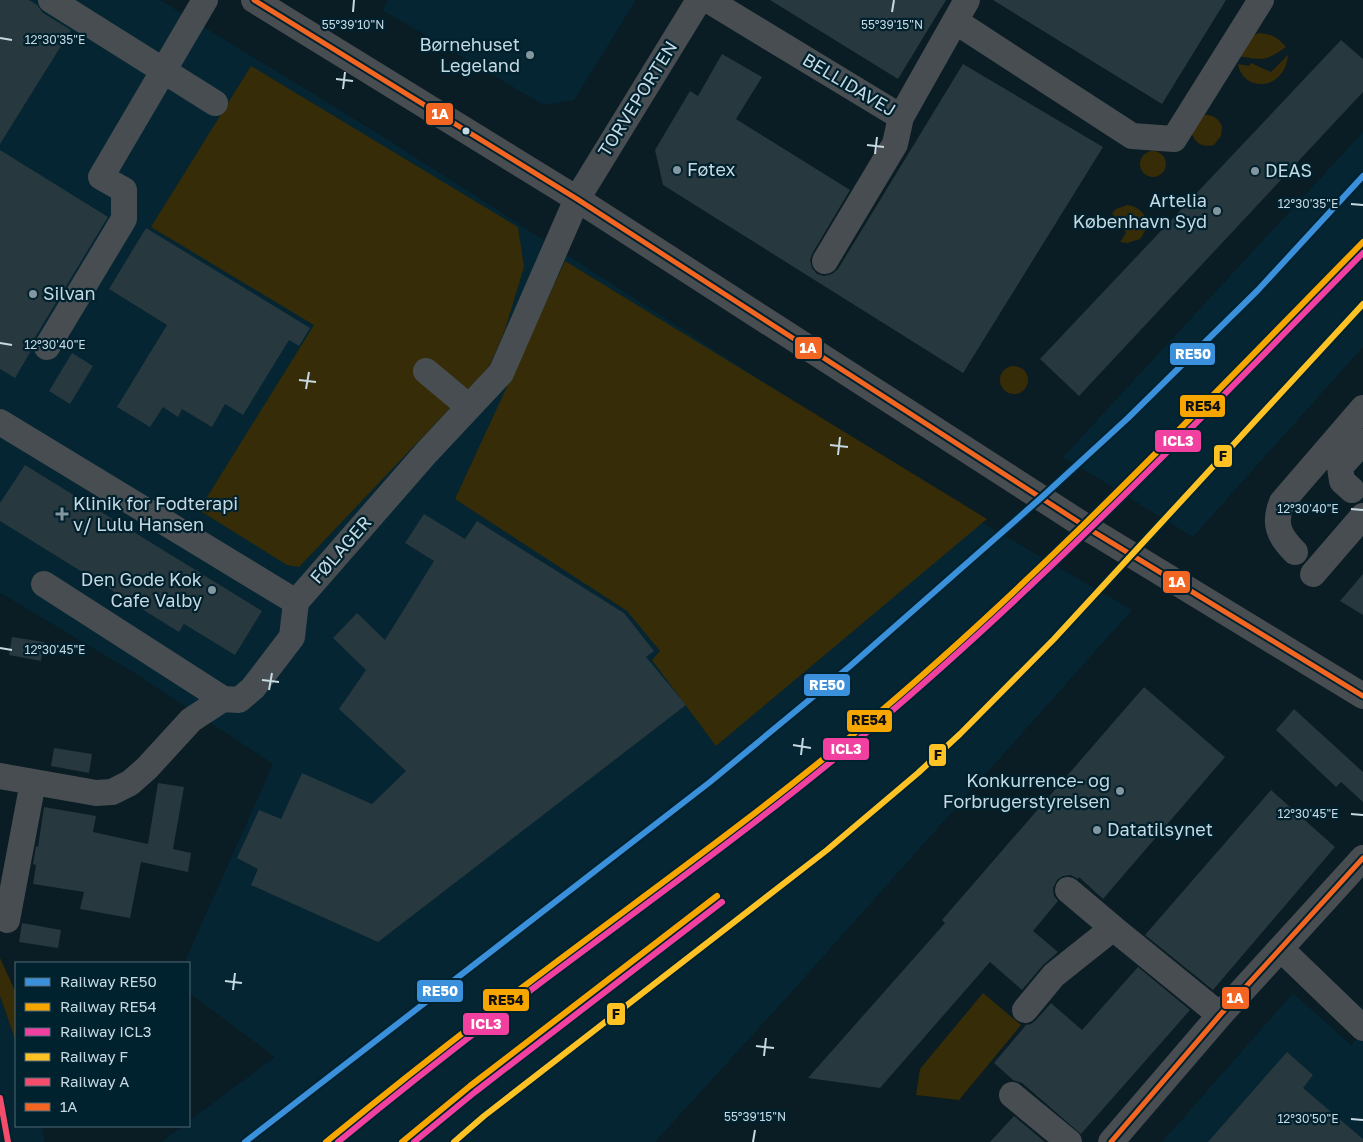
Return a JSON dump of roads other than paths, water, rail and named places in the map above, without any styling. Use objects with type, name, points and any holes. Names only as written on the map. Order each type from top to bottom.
[{"type":"street","points":[[51,0],[215,103]]},
{"type":"street","points":[[47,347],[124,219],[124,190],[101,177],[205,0]]},
{"type":"street","points":[[254,0],[577,199],[1024,488],[1363,696]]},
{"type":"street","name":"TORVEPORTEN","points":[[577,199],[699,0]]},
{"type":"street","name":"BELLIDAVEJ","points":[[708,0],[901,117],[961,11]]},
{"type":"street","points":[[961,11],[1132,136],[1174,139],[1261,0]]},
{"type":"street","points":[[825,260],[895,144],[901,117]]},
{"type":"street","name":"FØLAGER","points":[[296,602],[427,452],[501,373],[577,199]]},
{"type":"street","points":[[426,371],[469,407]]},
{"type":"street","points":[[1296,552],[1284,541],[1278,526],[1277,514],[1282,502],[1363,408]]},
{"type":"street","points":[[0,422],[296,602],[292,637],[254,688],[239,700],[223,699],[44,584]]},
{"type":"street","points":[[1352,490],[1342,480],[1340,467],[1363,442]]},
{"type":"street","points":[[1313,574],[1363,516]]},
{"type":"street","points":[[0,776],[96,793],[112,792],[130,783],[147,768],[190,720],[223,699]]},
{"type":"street","points":[[8,920],[33,782]]},
{"type":"street","points":[[1111,1142],[1220,1015],[1363,858]]},
{"type":"street","points":[[1068,890],[1220,1015]]},
{"type":"street","points":[[1024,1010],[1054,975],[1113,928]]},
{"type":"street","points":[[1281,949],[1363,1028]]},
{"type":"street","points":[[1012,1095],[1069,1142]]},
{"type":"rail line","name":"RE50","points":[[245,1142],[710,782],[849,667],[1042,497],[1128,418],[1258,290],[1363,176]]},
{"type":"rail line","name":"RE54","points":[[326,1142],[476,1023],[780,794],[928,670],[1056,552],[1118,491],[1363,242]]},
{"type":"rail line","name":"ICL3","points":[[338,1142],[482,1027],[785,799],[932,676],[1059,559],[1363,253]]},
{"type":"rail line","name":"F","points":[[454,1142],[484,1116],[827,850],[918,773],[960,734],[1054,639],[1363,304]]},
{"type":"rail line","name":"RE54","points":[[402,1142],[470,1086],[717,896]]},
{"type":"rail line","name":"ICL3","points":[[414,1142],[475,1092],[722,902]]},
{"type":"rail line","name":"A","points":[[0,1098],[8,1142]]},
{"type":"place","name":"Børnehuset Legeland","points":[[530,55]]},
{"type":"place","name":"Føtex","points":[[677,170]]},
{"type":"place","name":"DEAS","points":[[1255,171]]},
{"type":"place","name":"Artelia København Syd","points":[[1217,211]]},
{"type":"place","name":"Silvan","points":[[33,294]]},
{"type":"place","name":"Klinik for Fodterapi v/ Lulu Hansen","points":[[62,514]]},
{"type":"place","name":"Den Gode Kok Cafe Valby","points":[[212,590]]},
{"type":"place","name":"Konkurrence- og Forbrugerstyrelsen","points":[[1120,791]]},
{"type":"place","name":"Datatilsynet","points":[[1097,830]]}]
